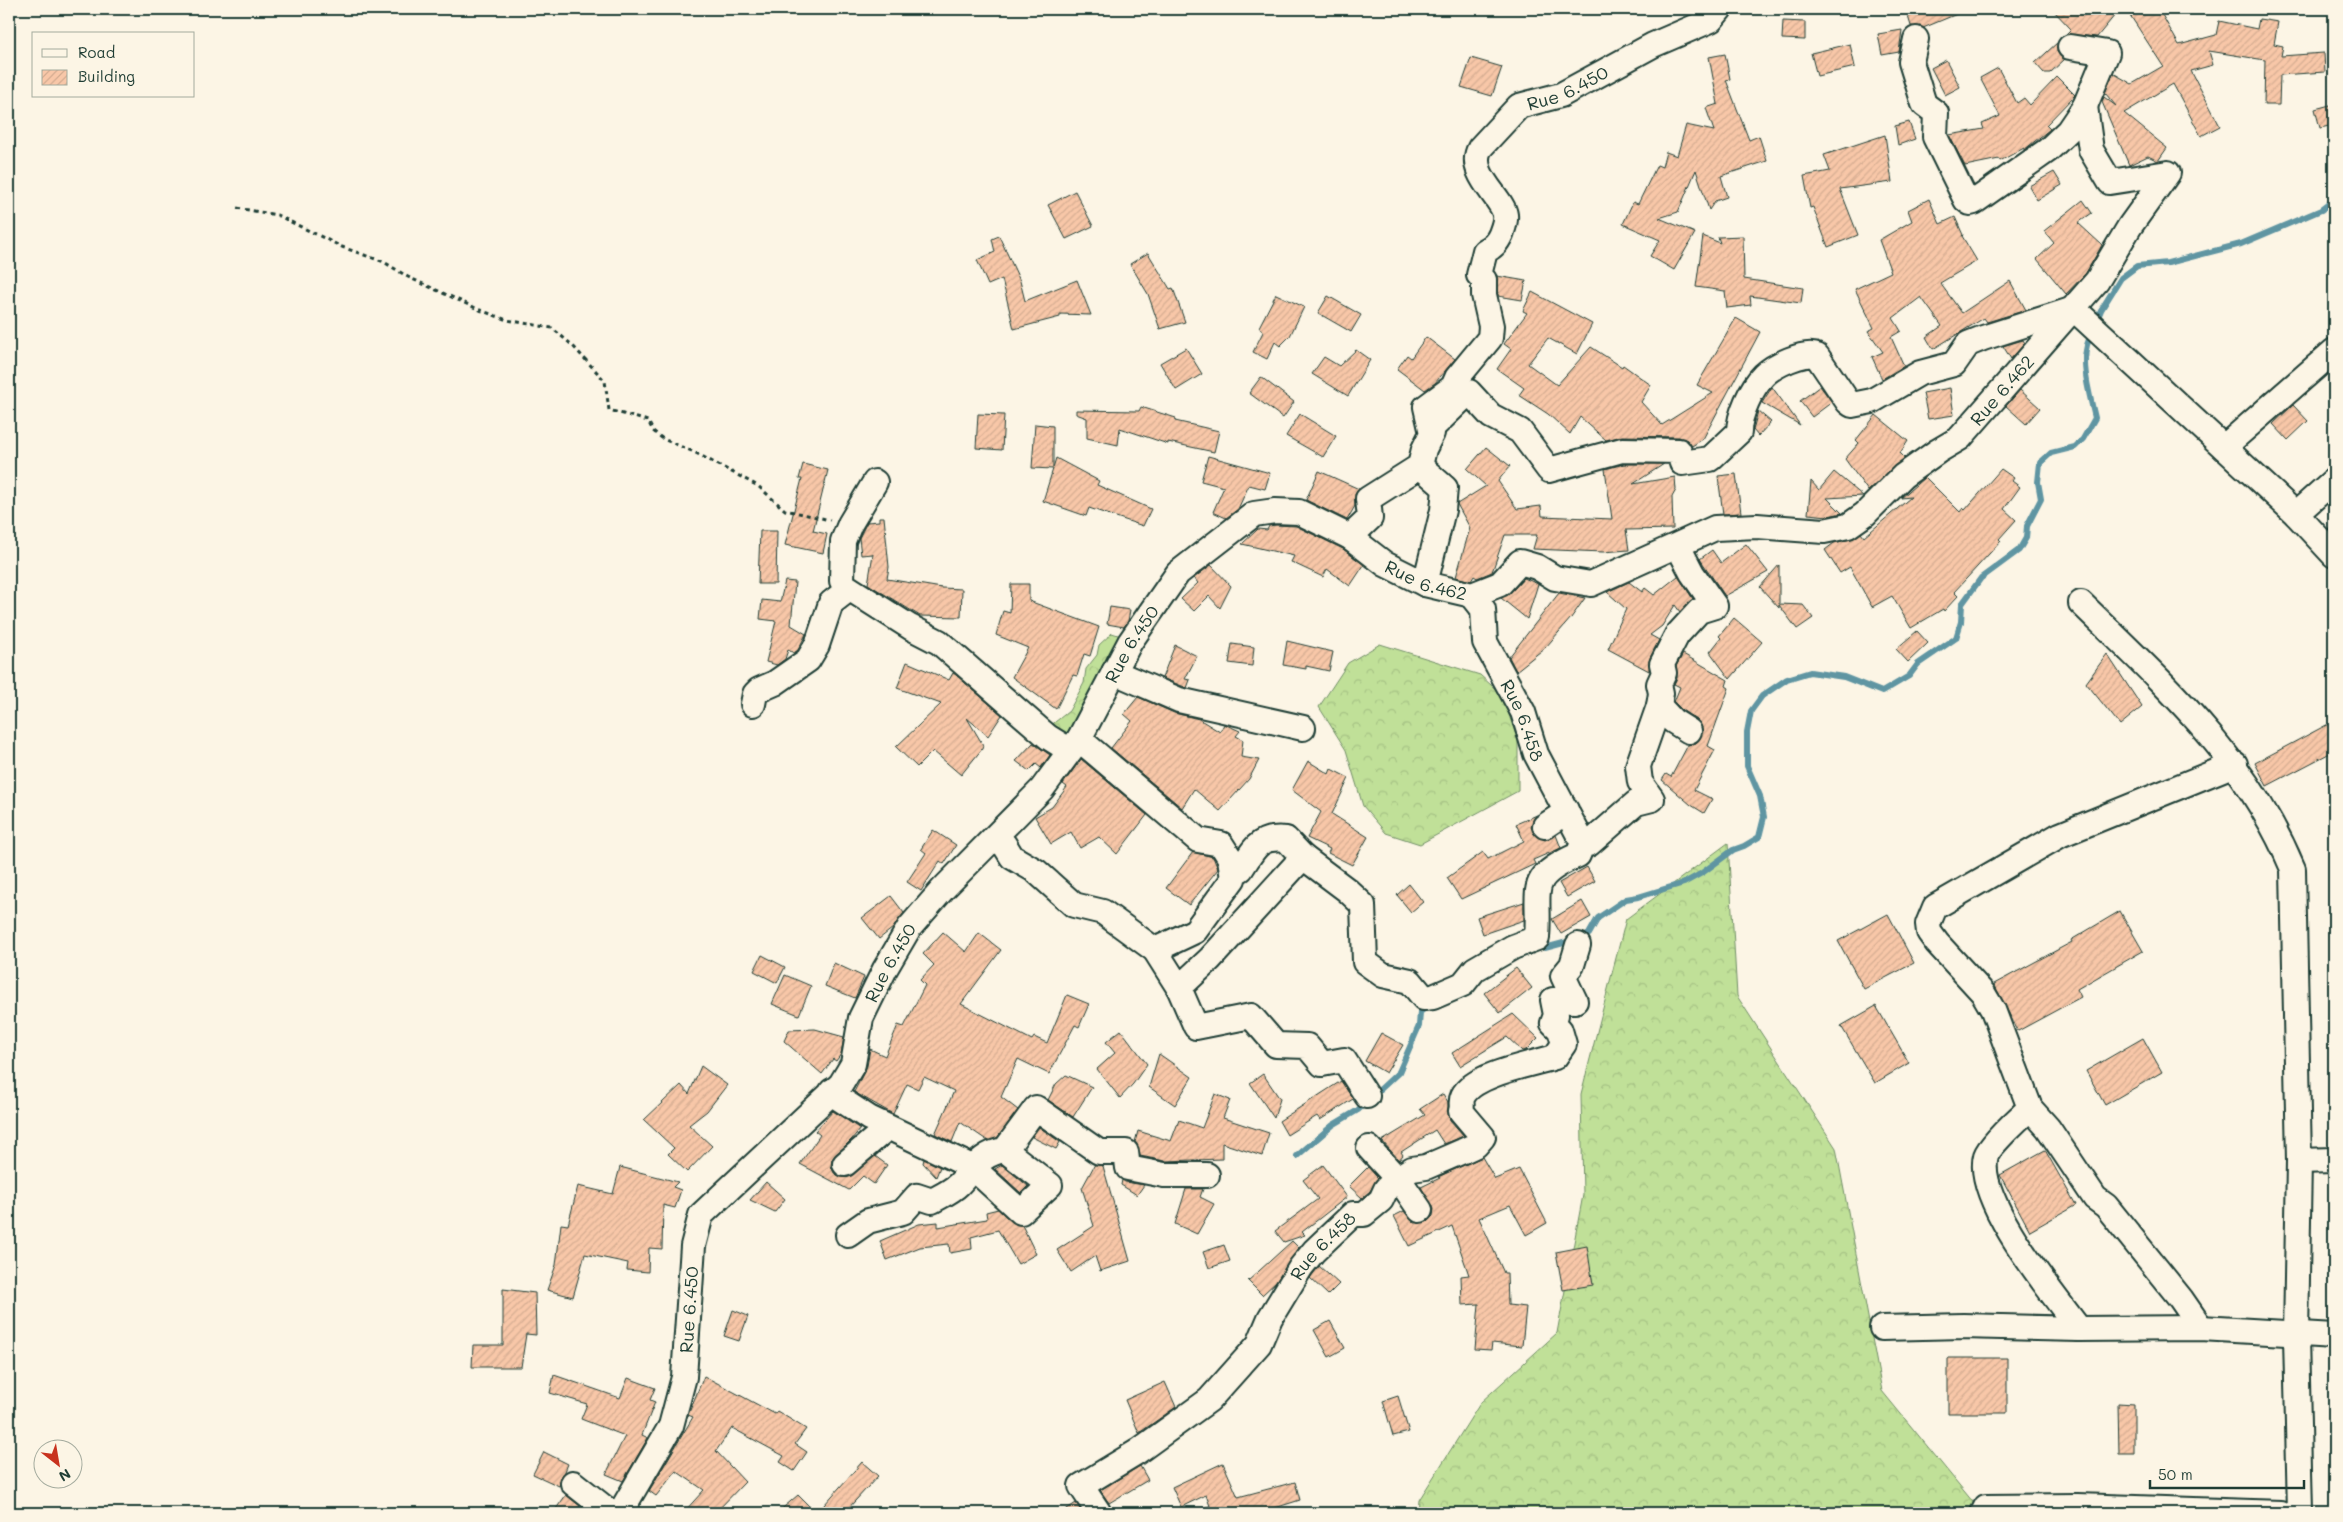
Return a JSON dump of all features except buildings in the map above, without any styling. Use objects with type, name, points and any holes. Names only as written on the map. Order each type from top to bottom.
[{"type":"street","name":"Rue 6.450","points":[[1420,466],[1432,428],[1426,407],[1453,387],[1457,378],[1490,338],[1491,326],[1484,295],[1484,280],[1479,275],[1479,269],[1485,251],[1494,246],[1498,240],[1505,224],[1505,213],[1492,195],[1478,168],[1476,154],[1519,106],[1561,95],[1653,46],[1711,20],[1720,9]]},
{"type":"street","points":[[1916,39],[1911,62],[1924,104],[1936,113],[1935,137],[1966,200],[1970,203],[1990,192],[2048,150],[2068,131],[2085,106],[2108,53],[2070,46]]},
{"type":"street","name":"Rue 6.462","points":[[1350,537],[1385,564],[1425,584],[1472,595],[1500,584],[1520,562],[1537,567],[1555,578],[1591,584],[1715,528],[1757,526],[1824,531],[1848,526],[1866,514],[1903,476],[1938,450],[1960,438],[2074,309],[2097,280],[2130,226],[2168,174],[2110,182],[2092,150],[2085,106]]},
{"type":"street","points":[[1432,428],[1469,392],[1491,416],[1520,431],[1549,470],[1622,450],[1679,451],[1682,463],[1710,459],[1739,432],[1739,419],[1744,405],[1764,375],[1795,358],[1807,354],[1818,356],[1848,402],[1852,405],[1862,405],[1920,373],[1954,364],[1968,344],[2074,309],[2296,514],[2334,555]]},
{"type":"street","points":[[2224,447],[2334,351]]},
{"type":"street","points":[[1350,537],[1370,518],[1368,499],[1420,466],[1445,488],[1443,510],[1425,584]]},
{"type":"street","points":[[2296,514],[2334,480]]},
{"type":"street","points":[[875,482],[850,524],[843,541],[842,581],[850,589],[910,627],[939,642],[1048,737],[1074,745],[1198,840],[1221,844],[1230,858],[1241,869],[1258,843],[1274,838],[1286,839],[1303,857],[1347,890],[1363,905],[1365,962],[1383,975],[1410,981],[1424,998],[1433,997],[1463,984],[1475,969],[1513,947],[1537,938],[1539,911],[1536,892],[1540,879],[1558,864],[1578,855],[1583,843],[1589,844],[1636,803],[1661,796],[1640,782],[1638,766],[1658,706],[1661,693],[1659,684],[1664,673],[1662,664],[1677,635],[1699,611],[1715,606],[1684,558],[1680,550],[1683,544]]},
{"type":"street","name":"Rue 6.450","points":[[620,1513],[671,1426],[684,1377],[693,1246],[701,1215],[841,1084],[853,1064],[861,1018],[885,969],[909,928],[943,889],[1042,789],[1063,762],[1130,642],[1178,573],[1254,514],[1275,511],[1299,512],[1350,537]]},
{"type":"street","points":[[753,704],[755,694],[759,690],[775,683],[808,660],[817,645],[832,603],[850,589]]},
{"type":"street","name":"Rue 6.458","points":[[1472,595],[1483,609],[1485,642],[1524,712],[1536,754],[1583,843]]},
{"type":"street","points":[[2081,603],[2186,705],[2235,764],[2281,840],[2293,869],[2299,1161],[2296,1336],[2300,1513]]},
{"type":"street","points":[[1114,672],[1179,700],[1303,728]]},
{"type":"street","points":[[1658,706],[1689,731]]},
{"type":"street","points":[[2201,1328],[2181,1299],[2106,1206],[2095,1198],[2048,1128],[2030,1108],[1990,1004],[1983,993],[1937,943],[1929,932],[1928,924],[1935,907],[2060,835],[2235,764]]},
{"type":"street","points":[[1545,826],[1566,810]]},
{"type":"street","points":[[991,842],[999,841],[1004,844],[1012,858],[1036,871],[1074,905],[1103,912],[1155,950],[1179,988],[1196,1027],[1251,1016],[1276,1045],[1307,1046],[1322,1064],[1344,1060],[1367,1096]]},
{"type":"street","points":[[1179,988],[1210,960],[1303,857]]},
{"type":"street","points":[[1155,950],[1195,931],[1233,879],[1230,858]]},
{"type":"street","name":"Rue 6.458","points":[[1099,1513],[1081,1486],[1137,1452],[1209,1400],[1259,1344],[1270,1318],[1301,1267],[1314,1251],[1353,1214],[1364,1214],[1381,1200],[1386,1189],[1396,1179],[1412,1169],[1426,1167],[1476,1145],[1483,1137],[1461,1111],[1463,1096],[1472,1086],[1497,1074],[1555,1057],[1564,1044],[1560,1030],[1553,1023],[1556,1015],[1553,1000],[1575,1001],[1563,976],[1572,965],[1578,945]]},
{"type":"street","points":[[832,1091],[840,1099],[887,1128],[972,1167],[1021,1212],[1050,1185],[1005,1150]]},
{"type":"street","points":[[848,1235],[868,1222],[903,1212],[917,1196],[932,1201],[958,1186],[972,1167],[991,1152],[1005,1150],[1036,1108],[1099,1152],[1126,1152],[1128,1168],[1167,1185],[1207,1175]]},
{"type":"street","points":[[2030,1108],[2012,1124],[1986,1156],[1986,1177],[1994,1203],[2027,1258],[2079,1330]]},
{"type":"street","points":[[845,1164],[887,1128]]},
{"type":"street","points":[[1369,1148],[1403,1185],[1420,1210]]},
{"type":"street","points":[[2299,1161],[2334,1160]]},
{"type":"street","points":[[1882,1328],[1963,1326],[2079,1330],[2201,1328],[2296,1336],[2334,1336]]},
{"type":"street","points":[[573,1483],[610,1513]]},
{"type":"street","points":[[1982,1513],[1986,1507],[2077,1506],[2281,1513]]},
{"type":"path","points":[[236,208],[277,215],[356,254],[384,262],[408,277],[480,310],[507,320],[552,328],[605,381],[609,410],[648,421],[653,431],[663,439],[694,452],[758,486],[785,510],[850,524]]},
{"type":"green space","points":[[1112,633],[1124,637],[1074,731],[1063,738],[1050,726],[1069,711],[1084,683],[1086,669],[1097,655],[1099,645]]},
{"type":"green space","points":[[1380,644],[1480,675],[1502,695],[1518,741],[1518,791],[1420,844],[1386,833],[1363,806],[1346,750],[1319,707],[1348,663]]},
{"type":"green space","points":[[1728,843],[1737,996],[1836,1148],[1882,1391],[1982,1513],[1418,1513],[1419,1500],[1481,1402],[1557,1333],[1583,1195],[1581,1094],[1626,919]]},
{"type":"waterway","points":[[2096,322],[2101,310],[2121,278],[2137,266],[2168,263],[2241,244],[2321,210],[2334,200]]},
{"type":"waterway","points":[[1537,944],[1545,948],[1582,938],[1589,934],[1598,918],[1626,899],[1684,883],[1702,873],[1733,850],[1759,837],[1764,817],[1760,796],[1747,766],[1747,732],[1751,711],[1762,696],[1787,679],[1810,672],[1844,677],[1882,692],[1909,676],[1918,664],[1956,638],[1961,622],[1962,604],[1981,578],[2019,550],[2026,538],[2027,526],[2041,499],[2038,482],[2040,463],[2051,453],[2075,447],[2083,439],[2095,418],[2085,362],[2088,341],[2093,331]]},
{"type":"waterway","points":[[1297,1156],[1333,1125],[1358,1110],[1399,1072],[1419,1026],[1420,1012],[1428,1006]]}]
